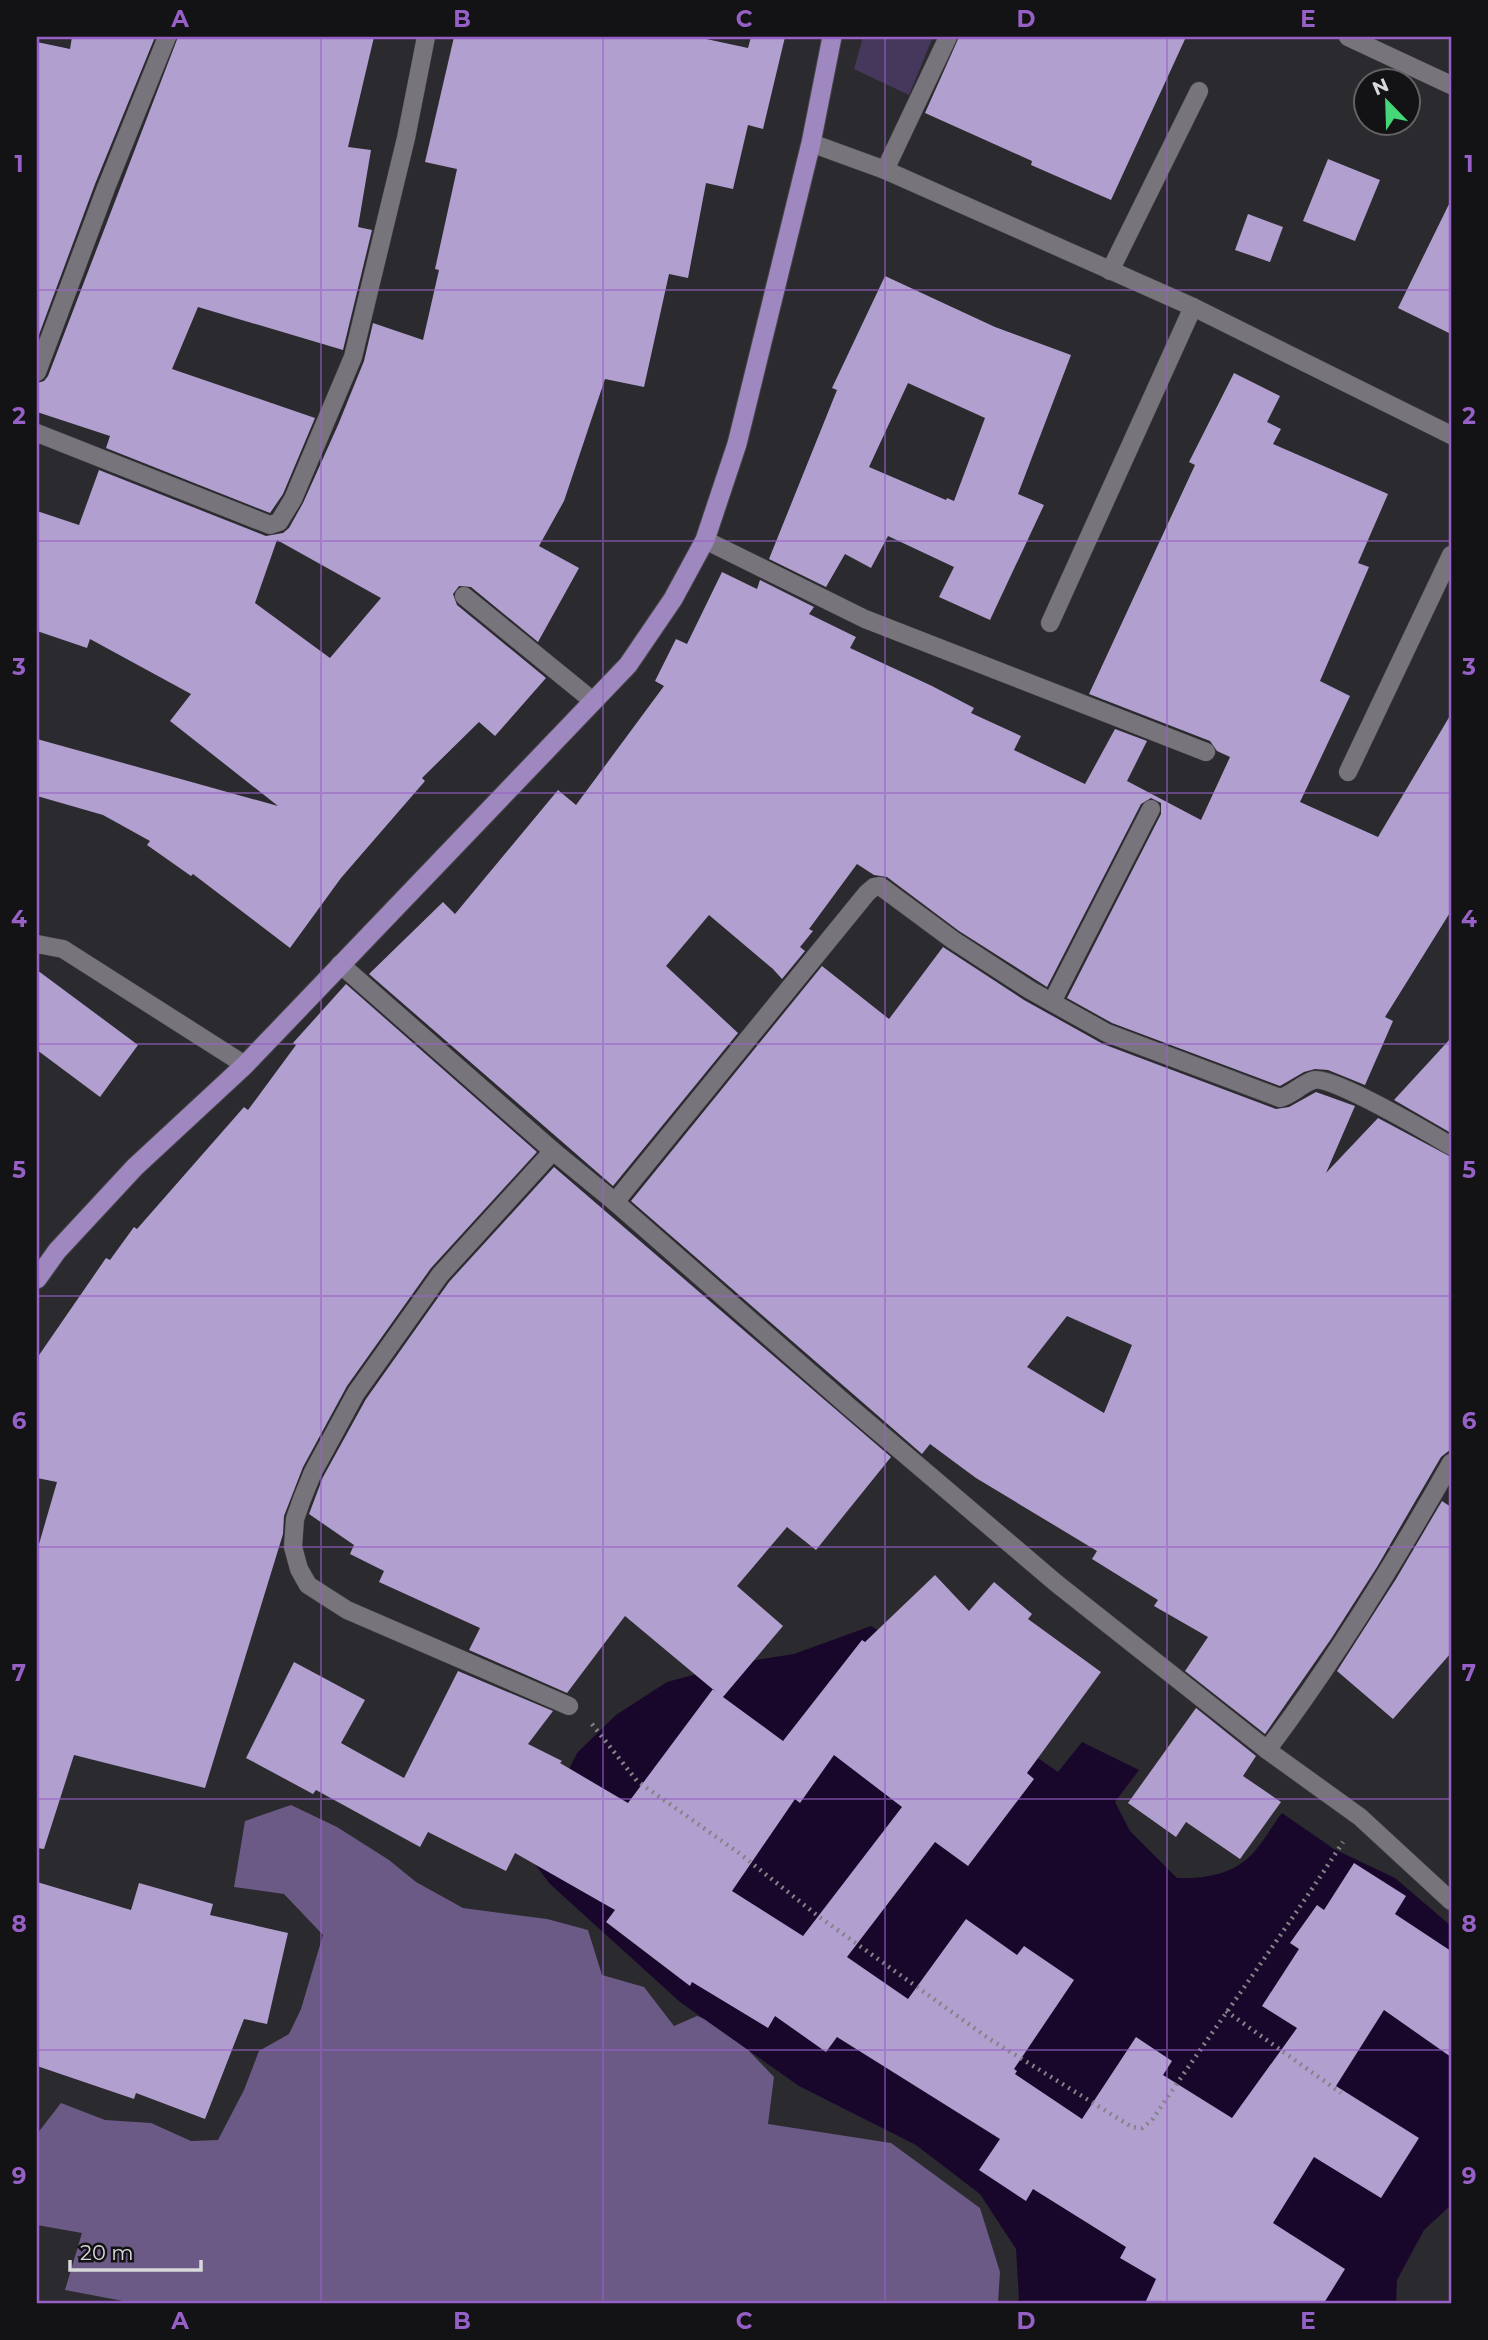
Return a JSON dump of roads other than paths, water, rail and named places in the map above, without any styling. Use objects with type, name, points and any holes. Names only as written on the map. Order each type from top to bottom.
[{"type":"highway","points":[[37,1279],[57,1251],[135,1167],[245,1065],[628,665],[673,599],[705,540],[737,444],[811,143],[832,37]]},
{"type":"street","points":[[37,372],[167,37]]},
{"type":"street","points":[[37,433],[270,525],[279,522],[293,499],[354,357],[406,138],[426,37]]},
{"type":"street","points":[[885,170],[948,37]]},
{"type":"street","points":[[1348,37],[1451,85]]},
{"type":"street","points":[[1110,271],[1199,91]]},
{"type":"street","points":[[811,143],[885,170],[1194,307],[1451,435]]},
{"type":"street","points":[[1050,623],[1194,307]]},
{"type":"street","points":[[705,540],[865,619],[1206,752]]},
{"type":"street","points":[[1348,772],[1451,555]]},
{"type":"street","points":[[464,596],[593,701]]},
{"type":"street","points":[[1052,1002],[1151,809]]},
{"type":"street","points":[[615,1202],[867,893],[880,886],[953,940],[1107,1033],[1280,1098],[1310,1082],[1322,1080],[1371,1102],[1451,1146]]},
{"type":"street","points":[[37,944],[63,949],[245,1065]]},
{"type":"street","points":[[340,964],[553,1151],[1056,1583],[1267,1750],[1360,1816],[1451,1901]]},
{"type":"street","points":[[553,1151],[440,1275],[356,1393],[313,1472],[295,1519],[293,1547],[299,1569],[308,1585],[347,1610],[569,1706]]},
{"type":"street","points":[[1267,1750],[1349,1634],[1407,1542],[1451,1464]]}]
